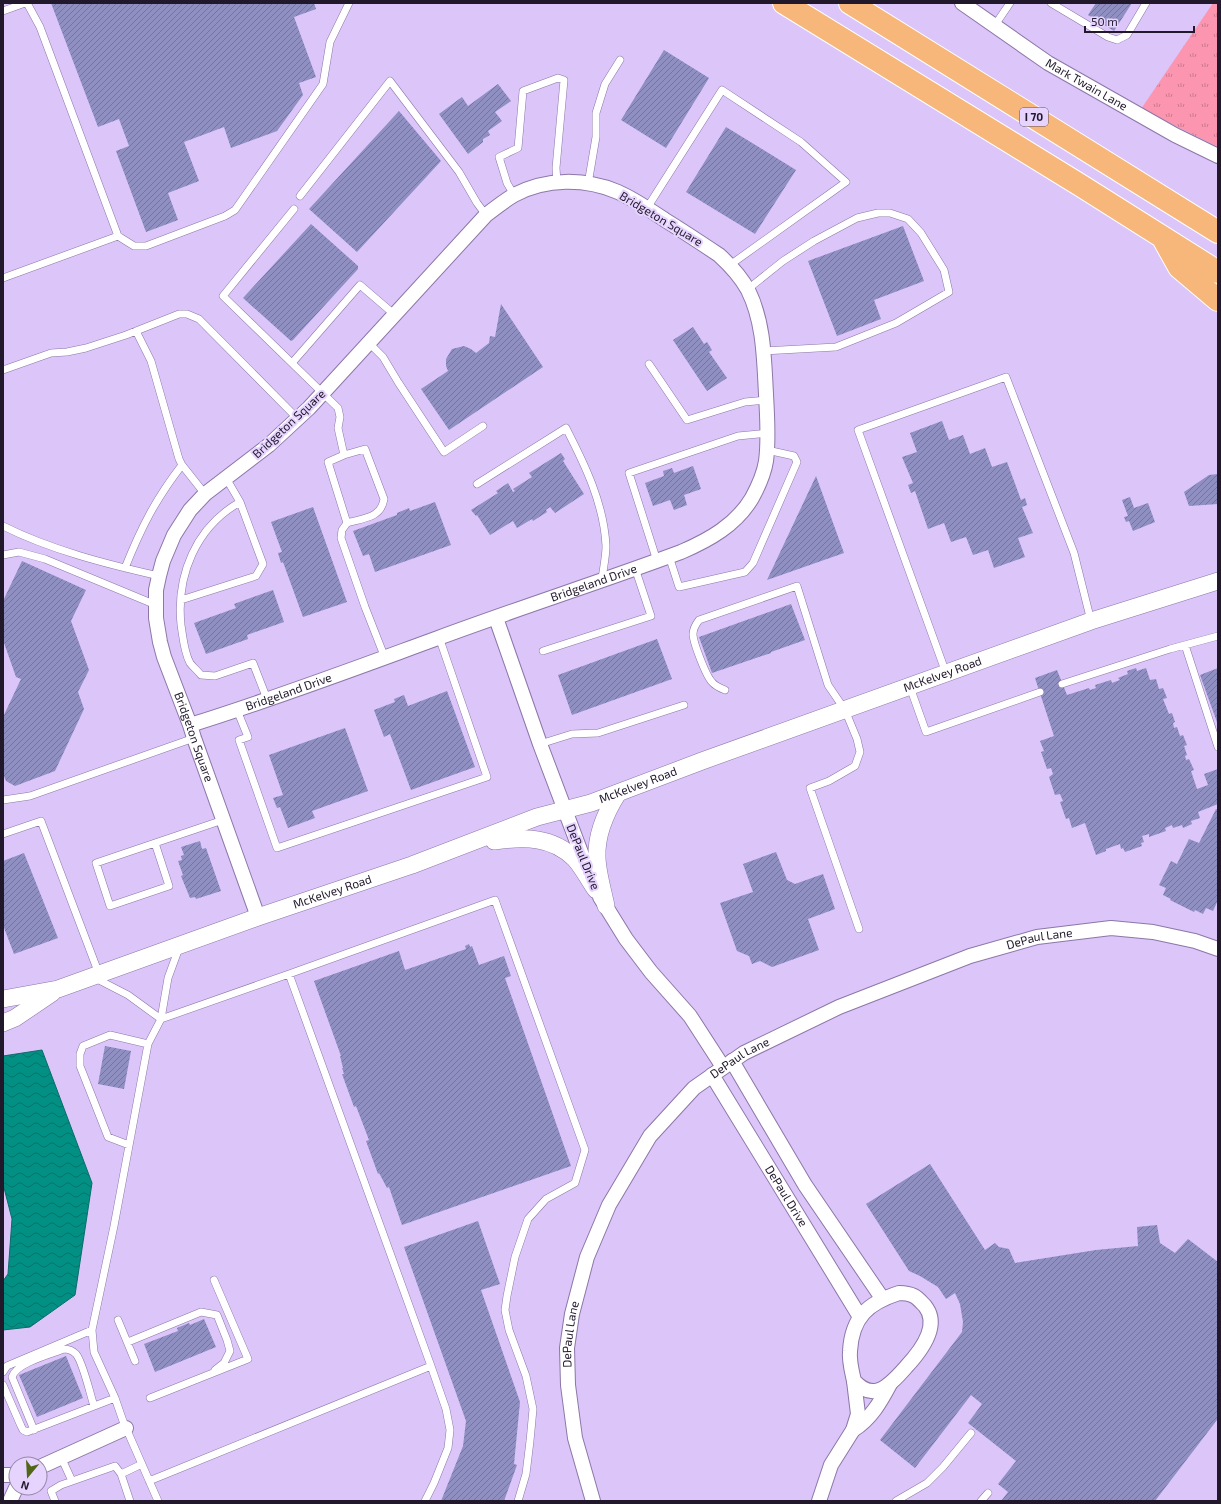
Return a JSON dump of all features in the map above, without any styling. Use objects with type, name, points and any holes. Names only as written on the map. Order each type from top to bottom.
[{"type":"highway","points":[[784,3],[1080,185],[1218,272]]},
{"type":"highway","name":"I 70","points":[[850,3],[1218,232]]},
{"type":"highway","points":[[1163,237],[1179,266],[1218,300]]},
{"type":"street","name":"Mark Twain Lane","points":[[962,3],[1048,63],[1175,135],[1218,156]]},
{"type":"street","name":"Bridgeton Square","points":[[258,917],[160,642],[156,605],[158,576],[168,547],[190,510],[206,494],[265,448],[298,419],[486,214],[514,195],[536,187],[557,182],[588,184],[618,192],[647,208],[719,255],[730,265]]},
{"type":"street","name":"Bridgeland Drive","points":[[192,731],[237,710],[266,699],[385,658],[439,637],[693,547],[715,536],[736,518],[752,498],[764,469],[768,433],[763,350],[757,315],[748,289],[730,265]]},
{"type":"street","name":"McKelvey Road","points":[[3,999],[58,989],[96,976],[258,917],[412,865],[537,817],[591,803],[1091,621],[1218,581]]},
{"type":"street","name":"DePaul Drive","points":[[496,618],[564,810],[596,890],[626,939],[651,972],[690,1016],[723,1068],[882,1298]]},
{"type":"street","points":[[606,906],[596,858],[598,842],[608,808],[618,793]]},
{"type":"street","points":[[460,847],[516,838],[538,839],[561,848],[576,860],[596,890]]},
{"type":"street","name":"DePaul Lane","points":[[593,1501],[575,1438],[568,1385],[567,1348],[572,1314],[587,1257],[609,1205],[650,1136],[694,1088],[744,1053],[839,1007],[970,956],[1037,937],[1111,928],[1153,932],[1195,940],[1218,949]]},
{"type":"street","name":"McKelvey Road","points":[[3,1023],[15,1018],[58,989]]},
{"type":"street","name":"DePaul Drive","points":[[723,1068],[860,1317]]},
{"type":"street","points":[[819,1501],[831,1465],[853,1430],[858,1414],[850,1352],[854,1326],[870,1306],[882,1298],[899,1292],[914,1296],[929,1312],[932,1319],[931,1327],[923,1344],[910,1362],[890,1384],[881,1401],[864,1423],[853,1430]]},
{"type":"street","points":[[854,1382],[865,1390],[876,1391],[890,1384]]},
{"type":"street","points":[[48,1464],[126,1428]]},
{"type":"lane","points":[[3,11],[26,3],[40,27],[118,236],[134,246],[146,246],[225,216],[235,210],[323,84],[330,42],[350,3]]},
{"type":"lane","points":[[995,25],[1010,3]]},
{"type":"lane","points":[[1051,3],[1108,37],[1117,40],[1126,35],[1146,3]]},
{"type":"lane","points":[[588,184],[596,137],[596,113],[604,84],[620,60]]},
{"type":"lane","points":[[514,195],[507,183],[499,157],[518,148],[523,90],[558,78],[564,80],[556,168],[557,182]]},
{"type":"lane","points":[[300,196],[390,81],[459,172],[477,204],[486,214]]},
{"type":"lane","points":[[647,208],[722,90],[801,142],[846,182],[730,265]]},
{"type":"lane","points":[[294,209],[223,296],[338,408],[340,417],[338,428],[344,455]]},
{"type":"lane","points":[[748,289],[783,261],[814,241],[857,218],[878,213],[890,213],[908,219],[921,233],[944,270],[949,292],[896,323],[836,347],[763,350]]},
{"type":"lane","points":[[3,278],[118,236]]},
{"type":"lane","points":[[292,363],[360,285],[395,315]]},
{"type":"lane","points":[[3,370],[51,353],[67,352],[86,348],[136,331],[179,314],[187,314],[199,319],[298,419]]},
{"type":"lane","points":[[136,331],[151,361],[179,459],[182,465],[206,494]]},
{"type":"lane","points":[[369,343],[383,357],[444,452],[483,426]]},
{"type":"lane","points":[[649,364],[687,420],[745,402],[766,400]]},
{"type":"lane","points":[[946,673],[858,430],[1006,377],[1074,554],[1091,621]]},
{"type":"lane","points":[[477,484],[566,428],[589,475],[604,523],[606,548],[602,580]]},
{"type":"lane","points":[[767,450],[794,456],[797,462],[753,563],[745,572],[678,587],[663,558],[629,473],[738,436],[768,433]]},
{"type":"lane","points":[[348,523],[328,462],[344,455],[365,449],[384,499],[383,507],[377,514],[348,523],[342,530],[341,538],[365,607],[385,658]]},
{"type":"lane","points":[[124,568],[139,533],[153,507],[165,487],[182,465]]},
{"type":"lane","points":[[181,600],[256,576],[263,564],[240,502],[226,478]]},
{"type":"lane","points":[[240,502],[217,518],[198,542],[188,562],[181,585],[180,615],[183,643],[190,663],[201,674],[215,676],[253,663],[266,699]]},
{"type":"lane","points":[[3,526],[29,538],[124,568],[158,576]]},
{"type":"lane","points":[[3,555],[19,552],[45,559],[156,605]]},
{"type":"lane","points":[[543,651],[651,616],[635,568]]},
{"type":"lane","points":[[725,690],[710,681],[695,645],[693,634],[695,626],[699,620],[797,586],[828,685],[845,710],[857,738],[860,752],[855,766],[829,781],[810,788],[859,929]]},
{"type":"lane","points":[[1062,684],[1170,649],[1218,636]]},
{"type":"lane","points":[[237,710],[248,737],[239,740],[277,848],[487,777],[439,637]]},
{"type":"lane","points":[[1185,645],[1218,747]]},
{"type":"lane","points":[[910,686],[926,732],[1040,692]]},
{"type":"lane","points":[[540,744],[572,734],[598,733],[684,705]]},
{"type":"lane","points":[[3,800],[30,796],[192,731]]},
{"type":"lane","points":[[155,843],[169,886],[110,906],[96,863],[155,843],[223,820]]},
{"type":"lane","points":[[3,834],[41,821],[96,976],[128,995],[161,1019]]},
{"type":"lane","points":[[161,1019],[495,900],[585,1150],[575,1183],[546,1199],[528,1220],[515,1257],[507,1296],[505,1310],[509,1330],[526,1376],[533,1409],[526,1474],[518,1501]]},
{"type":"lane","points":[[158,1501],[94,1352],[92,1330],[114,1226],[148,1044],[161,1019],[168,978],[180,945]]},
{"type":"lane","points":[[289,974],[446,1409],[450,1430],[448,1448],[425,1501]]},
{"type":"lane","points":[[129,1145],[108,1137],[80,1066],[80,1054],[83,1046],[110,1035],[148,1044]]},
{"type":"lane","points":[[150,1398],[248,1359],[214,1280]]},
{"type":"lane","points":[[128,1342],[201,1312],[217,1315],[230,1351],[224,1363],[208,1375]]},
{"type":"lane","points":[[118,1320],[135,1361]]},
{"type":"lane","points":[[3,1372],[7,1366],[92,1330]]},
{"type":"lane","points":[[34,1430],[12,1377],[14,1372],[20,1366],[64,1349],[70,1349],[76,1354],[81,1364],[94,1406]]},
{"type":"lane","points":[[149,1481],[431,1366]]},
{"type":"lane","points":[[3,1385],[23,1430],[27,1432],[115,1398]]},
{"type":"lane","points":[[896,1501],[927,1483],[943,1467],[971,1433]]},
{"type":"lane","points":[[61,1458],[72,1481]]},
{"type":"lane","points":[[120,1474],[142,1464]]},
{"type":"lane","points":[[55,1501],[51,1491],[61,1485],[115,1466],[120,1474],[130,1501]]},
{"type":"lane","points":[[981,1501],[988,1493]]},
{"type":"green space","points":[[1213,3],[1218,3],[1218,147],[1141,109]]},
{"type":"water","points":[[42,1050],[92,1183],[75,1295],[30,1327],[3,1330],[3,1281],[8,1274],[12,1219],[3,1184],[3,1056]]},
{"type":"building","points":[[51,3],[314,3],[316,9],[294,17],[316,77],[299,83],[303,95],[277,131],[231,148],[224,127],[184,142],[199,181],[168,193],[178,220],[146,232],[116,151],[129,146],[119,119],[98,127]]},
{"type":"building","points":[[1096,3],[1132,3],[1114,31],[1088,15]]},
{"type":"building","points":[[664,50],[709,78],[666,148],[621,120]]},
{"type":"building","points":[[498,84],[511,101],[495,112],[502,121],[488,131],[490,135],[483,139],[483,142],[468,154],[439,114],[462,97],[468,106]]},
{"type":"building","points":[[399,111],[441,161],[357,252],[309,209]]},
{"type":"building","points":[[726,127],[796,170],[755,234],[686,192]]},
{"type":"building","points":[[311,224],[358,266],[358,269],[291,341],[243,298]]},
{"type":"building","points":[[903,226],[924,281],[874,300],[881,319],[837,336],[808,261]]},
{"type":"building","points":[[501,304],[543,367],[449,430],[421,389],[448,371],[446,359],[452,349],[464,346],[476,353],[489,343],[490,336],[495,337]]},
{"type":"building","points":[[693,327],[704,344],[707,342],[712,350],[709,352],[727,378],[707,391],[673,340]]},
{"type":"building","points":[[942,421],[949,440],[963,435],[970,454],[985,448],[992,467],[1007,462],[1021,500],[1025,498],[1027,505],[1022,507],[1033,533],[1018,538],[1025,557],[994,568],[988,550],[973,555],[966,537],[951,542],[944,523],[928,529],[915,491],[911,493],[908,485],[913,483],[902,457],[917,452],[910,433]]},
{"type":"building","points":[[561,453],[565,459],[563,461],[584,494],[555,513],[550,507],[546,510],[547,512],[533,521],[532,519],[517,528],[513,521],[490,535],[477,515],[476,516],[471,510],[498,493],[496,491],[508,483],[513,492],[515,491],[513,489],[532,477],[529,473]]},
{"type":"building","points":[[693,466],[701,489],[684,495],[687,505],[674,510],[670,500],[653,506],[645,483],[664,476],[663,471],[672,468],[674,473]]},
{"type":"building","points":[[1218,474],[1218,504],[1189,506],[1184,492],[1209,475]]},
{"type":"building","points":[[816,476],[844,553],[767,580]]},
{"type":"building","points":[[1130,497],[1134,508],[1148,503],[1155,522],[1133,531],[1129,521],[1126,522],[1124,517],[1128,516],[1122,500]]},
{"type":"building","points":[[435,502],[451,545],[375,572],[369,554],[363,556],[353,531],[397,515],[397,513],[409,508],[410,511]]},
{"type":"building","points":[[313,507],[347,602],[303,617],[283,562],[281,563],[278,553],[282,552],[271,522]]},
{"type":"building","points":[[22,561],[86,590],[71,621],[89,670],[78,692],[84,709],[55,771],[15,786],[6,781],[3,774],[3,717],[21,679],[16,677],[3,640],[3,601]]},
{"type":"building","points":[[273,590],[284,622],[247,635],[248,639],[206,654],[194,623],[236,608],[234,604]]},
{"type":"building","points":[[791,604],[805,640],[712,673],[699,637]]},
{"type":"building","points":[[657,639],[672,679],[572,715],[558,675]]},
{"type":"building","points":[[1136,668],[1137,671],[1146,668],[1150,680],[1156,679],[1159,689],[1163,688],[1167,698],[1163,699],[1169,714],[1172,713],[1175,722],[1173,723],[1174,728],[1177,727],[1180,736],[1183,735],[1187,745],[1184,746],[1187,755],[1185,756],[1186,760],[1189,759],[1194,770],[1191,771],[1197,789],[1208,785],[1204,774],[1218,769],[1218,804],[1198,812],[1200,818],[1191,821],[1192,824],[1183,828],[1182,825],[1173,828],[1172,825],[1165,828],[1166,831],[1149,837],[1149,834],[1142,836],[1144,842],[1141,843],[1142,846],[1125,852],[1123,848],[1121,849],[1120,844],[1106,849],[1106,851],[1096,855],[1085,823],[1072,828],[1069,818],[1066,819],[1060,802],[1063,801],[1060,794],[1055,795],[1049,777],[1053,774],[1051,768],[1047,769],[1041,752],[1044,751],[1040,741],[1054,736],[1035,678],[1057,670],[1067,695],[1089,688],[1090,690],[1096,688],[1095,685],[1111,680],[1112,683],[1120,680],[1118,678],[1128,674],[1127,671]]},
{"type":"building","points":[[1218,668],[1218,725],[1200,675]]},
{"type":"building","points":[[447,691],[475,767],[411,790],[390,734],[384,737],[374,710],[395,702],[394,699],[404,695],[408,706]]},
{"type":"building","points":[[345,728],[368,791],[312,811],[315,818],[288,828],[280,807],[277,808],[273,798],[283,795],[269,755]]},
{"type":"building","points":[[1216,809],[1218,810],[1218,900],[1213,911],[1206,908],[1203,914],[1195,910],[1194,912],[1170,900],[1171,899],[1163,895],[1166,888],[1159,885],[1171,861],[1177,864],[1189,839],[1199,843]]},
{"type":"building","points":[[200,841],[202,849],[206,848],[221,891],[196,899],[195,897],[190,898],[181,876],[183,875],[178,861],[182,860],[181,856],[184,855],[181,847]]},
{"type":"building","points":[[776,852],[787,880],[795,884],[823,874],[835,909],[808,919],[819,950],[772,967],[760,961],[752,964],[749,956],[737,951],[720,903],[753,892],[743,864]]},
{"type":"building","points":[[24,853],[58,938],[14,954],[3,925],[3,861]]},
{"type":"building","points":[[469,944],[470,947],[472,946],[479,965],[504,956],[511,976],[505,978],[571,1166],[402,1225],[389,1187],[387,1188],[379,1173],[378,1174],[366,1141],[369,1140],[356,1106],[354,1107],[342,1074],[344,1074],[341,1056],[314,981],[399,951],[405,970],[466,949],[465,946]]},
{"type":"building","points":[[105,1046],[131,1051],[124,1089],[98,1084]]},
{"type":"building","points":[[930,1164],[985,1250],[995,1243],[999,1247],[1009,1249],[1015,1263],[1096,1250],[1138,1246],[1137,1227],[1157,1225],[1160,1243],[1175,1253],[1188,1239],[1218,1262],[1218,1421],[1217,1420],[1155,1501],[1001,1501],[1008,1492],[998,1484],[1016,1461],[968,1423],[982,1404],[971,1395],[915,1468],[880,1440],[962,1332],[963,1322],[960,1304],[955,1293],[946,1299],[938,1287],[909,1271],[866,1204]]},
{"type":"building","points":[[478,1221],[500,1284],[481,1290],[520,1402],[514,1464],[517,1465],[504,1501],[441,1501],[463,1446],[466,1421],[404,1247]]},
{"type":"building","points":[[204,1319],[216,1347],[155,1372],[144,1344],[178,1331],[177,1328],[189,1323],[190,1325]]},
{"type":"building","points":[[66,1356],[83,1398],[37,1417],[19,1375]]}]
